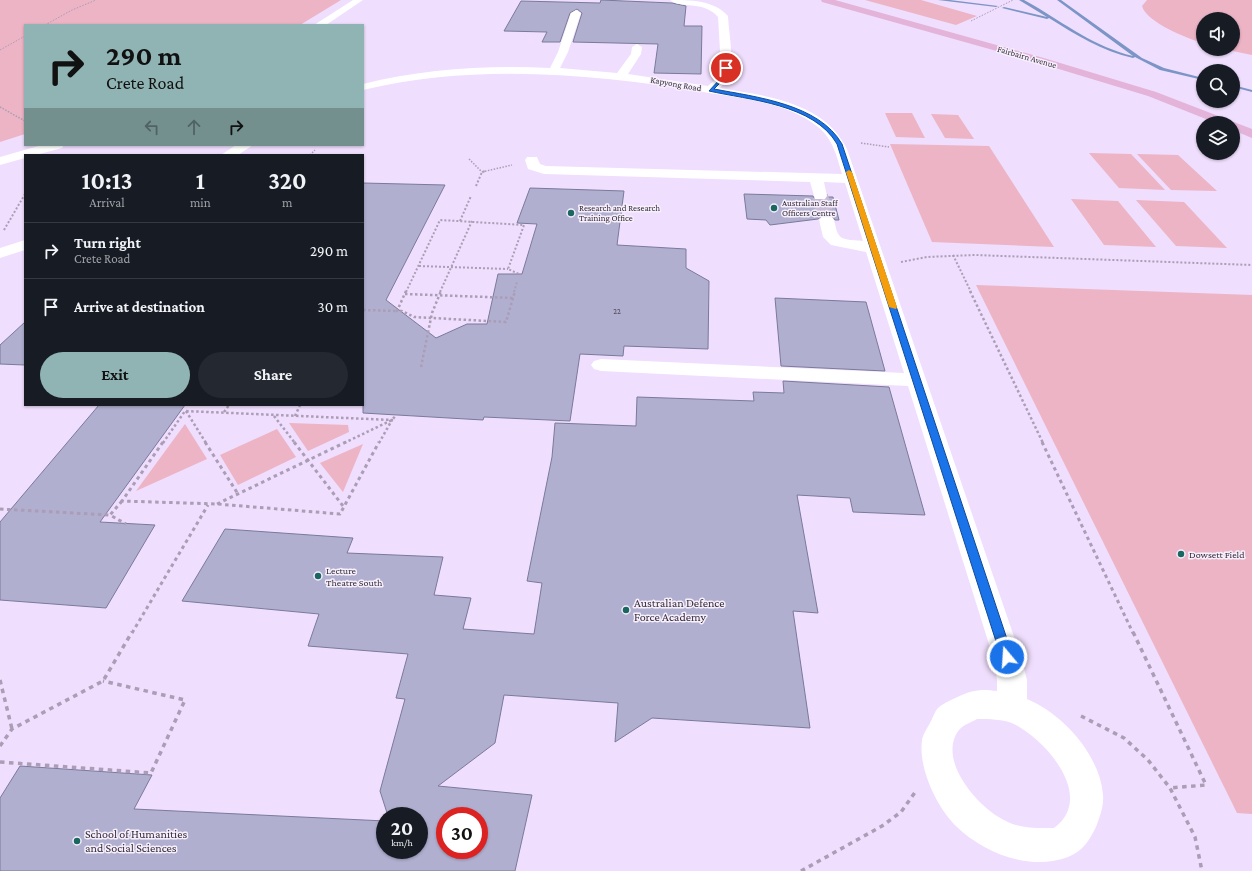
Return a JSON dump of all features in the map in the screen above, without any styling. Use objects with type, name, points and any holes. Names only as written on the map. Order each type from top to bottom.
[{"type":"main road","name":"Fairbairn Avenue","points":[[825,0],[1152,94],[1209,116]]},
{"type":"main road","points":[[1240,128],[1252,134]]},
{"type":"street","points":[[322,24],[359,0]]},
{"type":"street","points":[[674,0],[701,4],[716,10],[723,16],[725,72],[722,79],[710,90]]},
{"type":"street","points":[[554,70],[564,50],[576,13]]},
{"type":"street","points":[[621,76],[636,54],[637,48]]},
{"type":"street","name":"Kapyong Road","points":[[364,87],[395,80],[468,72],[554,70],[621,76],[710,90],[776,103],[815,120],[831,132],[837,140],[851,179],[1007,657],[1012,680],[1012,708]]},
{"type":"street","points":[[0,148],[24,141]]},
{"type":"street","points":[[0,158],[42,146]]},
{"type":"street","points":[[25,154],[53,146]]},
{"type":"street","points":[[230,154],[244,146]]},
{"type":"street","points":[[0,161],[24,154]]},
{"type":"street","points":[[532,160],[533,166],[544,170],[851,179]]},
{"type":"street","points":[[816,178],[820,196]]},
{"type":"street","points":[[827,220],[831,237],[837,242],[874,248]]},
{"type":"street","points":[[0,253],[24,245]]},
{"type":"street","points":[[601,365],[917,380]]},
{"type":"street","points":[[974,704],[998,705],[1012,708],[1034,718],[1055,735],[1072,756],[1082,779],[1086,802],[1081,823],[1075,831],[1059,844],[1036,847],[1024,846],[994,835],[980,827],[957,803],[942,777],[937,751],[938,739],[947,720],[964,707],[974,704]]},
{"type":"path","points":[[47,24],[72,10],[96,0]]},
{"type":"path","points":[[946,34],[1013,0]]},
{"type":"path","points":[[0,50],[24,37]]},
{"type":"path","points":[[0,107],[24,120]]},
{"type":"path","points":[[311,154],[315,150]]},
{"type":"path","points":[[469,159],[482,172]]},
{"type":"path","points":[[482,172],[516,164]]},
{"type":"path","points":[[476,186],[482,172]]},
{"type":"path","points":[[4,230],[24,196]]},
{"type":"path","points":[[460,221],[471,196]]},
{"type":"path","points":[[397,311],[440,220],[524,225],[508,269]]},
{"type":"path","points":[[421,367],[432,318],[439,295],[472,221]]},
{"type":"path","points":[[899,263],[917,258],[953,255],[1252,265]]},
{"type":"path","points":[[953,255],[1206,785],[1170,788]]},
{"type":"path","points":[[419,266],[508,269],[519,274]]},
{"type":"path","points":[[364,310],[402,311],[414,317],[506,322],[517,282]]},
{"type":"path","points":[[405,294],[512,298]]},
{"type":"path","points":[[224,412],[228,406]]},
{"type":"path","points":[[295,416],[300,406]]},
{"type":"path","points":[[185,410],[274,416],[392,420]]},
{"type":"path","points":[[185,410],[238,494]]},
{"type":"path","points":[[110,515],[122,501],[185,410]]},
{"type":"path","points":[[122,501],[208,505],[217,504],[340,514],[343,506],[396,415]]},
{"type":"path","points":[[274,416],[343,506]]},
{"type":"path","points":[[217,504],[392,420]]},
{"type":"path","points":[[0,746],[12,729],[103,681],[208,505]]},
{"type":"path","points":[[0,509],[110,515],[126,524]]},
{"type":"path","points":[[0,680],[12,729]]},
{"type":"path","points":[[0,762],[151,773],[185,700],[103,681]]},
{"type":"path","points":[[1075,713],[1124,738],[1148,760],[1170,788],[1195,837],[1202,871]]},
{"type":"path","points":[[801,871],[882,826],[901,812],[919,788]]},
{"type":"shaded area","points":[[0,0],[341,0],[302,24],[24,24],[24,134],[0,142]]},
{"type":"shaded area","points":[[865,0],[921,0],[977,16],[956,25]]},
{"type":"shaded area","points":[[1147,0],[1252,0],[1252,55],[1240,53],[1240,12],[1196,12],[1196,41],[1178,34],[1159,24],[1145,12],[1142,6]]},
{"type":"shaded area","points":[[885,113],[912,113],[925,138],[896,137]]},
{"type":"shaded area","points":[[931,114],[958,115],[974,139],[945,138]]},
{"type":"shaded area","points":[[890,144],[989,146],[1054,247],[932,242]]},
{"type":"shaded area","points":[[1089,153],[1131,154],[1165,190],[1119,188]]},
{"type":"shaded area","points":[[1137,154],[1178,155],[1217,191],[1171,190]]},
{"type":"shaded area","points":[[1071,199],[1118,201],[1156,247],[1104,245]]},
{"type":"shaded area","points":[[1136,200],[1184,202],[1227,248],[1176,246]]},
{"type":"shaded area","name":"Dowsett Field","points":[[976,285],[1252,295],[1252,814],[1237,813]]},
{"type":"shaded area","points":[[289,423],[348,425],[349,432],[308,451]]},
{"type":"shaded area","points":[[185,424],[207,459],[136,491]]},
{"type":"shaded area","points":[[277,429],[296,457],[238,485],[220,455]]},
{"type":"shaded area","points":[[363,444],[343,492],[320,463]]},
{"type":"building","points":[[601,0],[672,3],[686,6],[684,26],[702,26],[701,74],[654,73],[658,44],[573,42],[582,13],[577,9],[570,13],[560,42],[542,42],[547,32],[504,31],[521,1],[600,3]]},
{"type":"building","points":[[364,183],[445,185],[386,300],[436,338],[467,324],[487,324],[498,274],[522,274],[537,224],[517,223],[530,188],[624,191],[617,245],[686,249],[686,268],[709,281],[708,349],[624,346],[623,356],[580,354],[570,421],[484,417],[483,420],[363,413]]},
{"type":"building","name":"Australian Staff Officers Centre","points":[[744,194],[813,196],[815,200],[825,200],[828,197],[833,197],[839,220],[835,220],[832,216],[822,216],[818,219],[770,225],[766,220],[747,219]]},
{"type":"building","points":[[775,298],[866,302],[885,371],[781,366]]},
{"type":"building","points":[[24,323],[24,365],[0,364],[0,345]]},
{"type":"building","points":[[783,381],[889,387],[925,515],[853,512],[850,498],[797,495],[818,613],[793,611],[810,728],[652,718],[615,742],[618,703],[504,695],[495,743],[438,786],[532,795],[515,871],[0,871],[0,798],[20,766],[152,775],[134,809],[376,821],[376,859],[428,859],[428,807],[385,807],[380,791],[405,699],[396,698],[408,654],[308,646],[319,614],[182,601],[225,529],[353,538],[347,553],[443,557],[434,595],[471,598],[463,629],[534,634],[542,583],[527,581],[552,457],[555,423],[636,426],[637,397],[754,401],[753,392],[784,393]]},
{"type":"building","points":[[98,406],[184,406],[100,522],[155,525],[106,608],[0,600],[0,522]]},
{"type":"waterway","points":[[940,0],[996,6]]},
{"type":"waterway","points":[[1021,0],[1096,44],[1113,52],[1133,57]]},
{"type":"waterway","points":[[1059,0],[1140,59],[1162,69],[1196,77]]},
{"type":"waterway","points":[[1004,8],[1047,18]]},
{"type":"waterway","points":[[1240,88],[1252,91]]},
{"type":"tunnel","points":[[820,196],[827,220]]},
{"type":"slow traffic","points":[[849,172],[893,307]]},
{"type":"place","name":"Australian Staff Officers Centre","points":[[774,208]]},
{"type":"place","name":"Research and Research Training Office","points":[[571,213]]},
{"type":"place","name":"Dowsett Field","points":[[1181,554]]},
{"type":"place","name":"Lecture Theatre South","points":[[318,576]]},
{"type":"place","name":"Australian Defence Force Academy","points":[[626,610]]},
{"type":"place","name":"School of Humanities and Social Sciences","points":[[77,841]]},
{"type":"route","points":[[726,68],[722,79],[710,90],[783,105],[822,124],[835,136],[840,144],[1007,657]]}]
